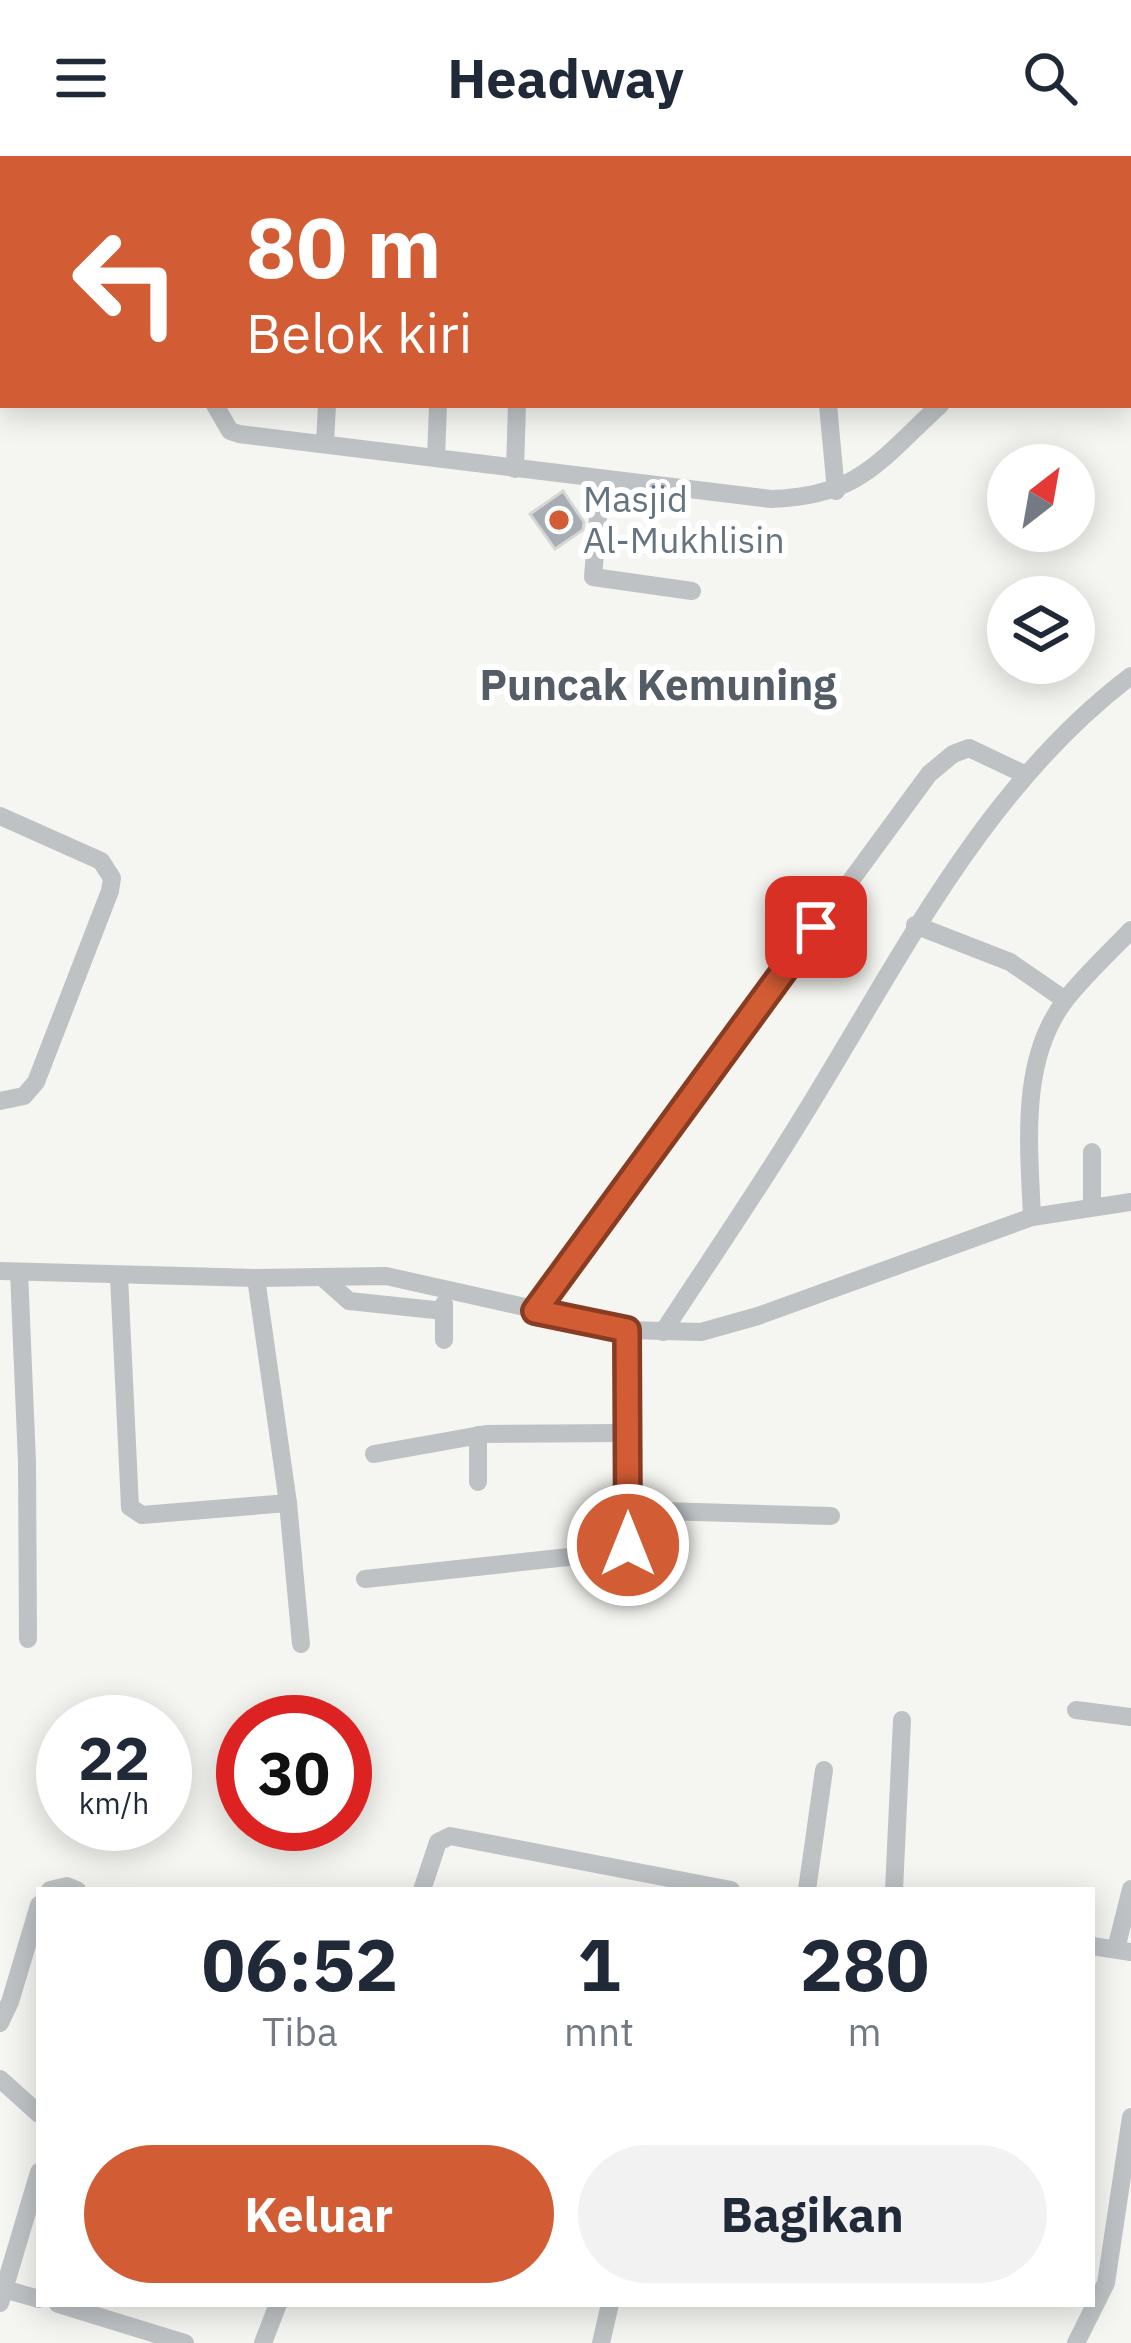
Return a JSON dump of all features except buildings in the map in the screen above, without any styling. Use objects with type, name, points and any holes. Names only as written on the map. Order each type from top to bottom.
[{"type":"street","points":[[217,408],[230,431],[771,499],[809,498],[836,491],[861,477],[937,408]]},
{"type":"street","points":[[325,443],[327,408]]},
{"type":"street","points":[[436,458],[438,408]]},
{"type":"street","points":[[515,469],[517,408]]},
{"type":"street","points":[[828,408],[836,491]]},
{"type":"street","points":[[601,481],[592,577],[692,591]]},
{"type":"street","points":[[663,1332],[798,1125],[915,925],[1026,775],[1084,712],[1131,676]]},
{"type":"street","points":[[535,1311],[929,773],[952,754],[969,748],[1026,775]]},
{"type":"street","points":[[0,816],[101,861],[112,878],[36,1082],[23,1096],[0,1100]]},
{"type":"street","points":[[915,925],[1010,962],[1065,1000]]},
{"type":"street","points":[[1032,1216],[1029,1157],[1035,1064],[1065,1000],[1131,929]]},
{"type":"street","points":[[1092,1152],[1092,1207]]},
{"type":"street","points":[[28,1639],[27,1462],[10,1271],[256,1278],[386,1276],[627,1330],[701,1332],[758,1316],[1032,1216],[1131,1202]]},
{"type":"street","points":[[118,1276],[130,1507],[142,1515],[288,1503]]},
{"type":"street","points":[[322,1276],[349,1301],[444,1311]]},
{"type":"street","points":[[256,1278],[288,1503],[301,1644]]},
{"type":"street","points":[[444,1340],[446,1287]]},
{"type":"street","points":[[365,1579],[613,1554],[628,1545],[627,1330]]},
{"type":"street","points":[[374,1454],[478,1435],[627,1433]]},
{"type":"street","points":[[478,1435],[478,1482]]},
{"type":"street","points":[[627,1510],[831,1516]]},
{"type":"street","points":[[1076,1710],[1131,1717]]},
{"type":"street","points":[[894,1887],[902,1720]]},
{"type":"street","points":[[807,1887],[824,1770]]},
{"type":"street","points":[[423,1887],[437,1842],[450,1836],[711,1887]]},
{"type":"street","points":[[1124,1951],[1131,1889]]},
{"type":"street","points":[[0,2023],[36,1915]]},
{"type":"street","points":[[0,2079],[36,2111]]},
{"type":"street","points":[[1095,2305],[1106,2283],[1131,2117]]},
{"type":"street","points":[[36,2182],[2,2296],[36,2299]]},
{"type":"street","points":[[65,2307],[132,2334],[185,2343]]},
{"type":"street","points":[[263,2343],[277,2307]]},
{"type":"street","points":[[601,2343],[609,2307]]},
{"type":"street","points":[[1076,2343],[1094,2307]]},
{"type":"place","name":"Masjid Al-Mukhlisin","points":[[559,520]]},
{"type":"district","name":"Puncak Kemuning","points":[[658,685]]},
{"type":"route","points":[[628,1545],[627,1330],[535,1311],[816,927]]}]
